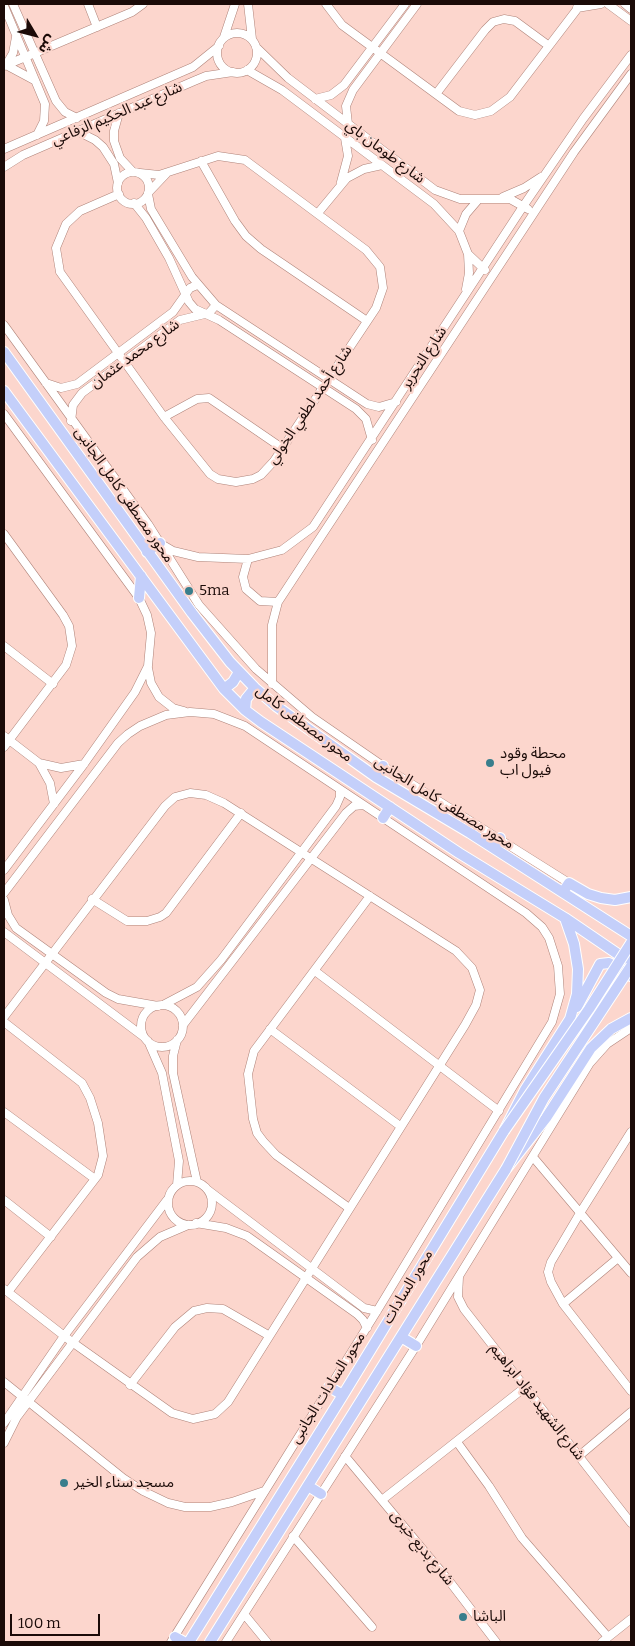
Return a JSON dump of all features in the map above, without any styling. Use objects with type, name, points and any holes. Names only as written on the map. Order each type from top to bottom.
[{"type":"main road","name":"محور مصطفى كامل","points":[[4,352],[147,552],[239,672],[255,688],[276,706],[376,777],[494,848],[631,936]]},
{"type":"main road","name":"محور مصطفى كامل","points":[[4,391],[224,689],[245,710],[390,808],[565,918],[631,964]]},
{"type":"main road","points":[[147,552],[160,543]]},
{"type":"main road","points":[[139,598],[141,576]]},
{"type":"main road","points":[[224,689],[233,682],[239,672]]},
{"type":"main road","points":[[245,710],[248,696],[255,688]]},
{"type":"main road","points":[[376,777],[383,766]]},
{"type":"main road","points":[[382,818],[390,808]]},
{"type":"main road","points":[[494,848],[500,838]]},
{"type":"main road","points":[[562,892],[569,883],[588,894],[601,898],[615,900],[631,897]]},
{"type":"main road","name":"محور السادات","points":[[189,1642],[343,1395],[504,1131],[519,1100],[563,1032],[573,1012],[577,994],[578,969],[574,944],[565,918]]},
{"type":"main road","points":[[504,1131],[589,1009],[631,943]]},
{"type":"main road","points":[[573,1012],[600,964],[609,963],[631,976]]},
{"type":"main road","points":[[506,1169],[544,1098],[631,964]]},
{"type":"main road","name":"محور السادات","points":[[210,1642],[506,1169],[546,1118],[591,1048],[611,1029],[630,1019]]},
{"type":"main road","points":[[401,1337],[416,1346]]},
{"type":"main road","points":[[330,1387],[343,1395]]},
{"type":"main road","points":[[308,1486],[320,1494]]},
{"type":"main road","points":[[173,1640],[184,1642]]},
{"type":"street","points":[[13,4],[56,101],[65,112],[78,118]]},
{"type":"street","points":[[88,4],[97,27]]},
{"type":"street","points":[[5,66],[132,12],[143,4]]},
{"type":"street","points":[[235,4],[224,38],[219,46],[219,60],[224,68],[233,72],[247,70],[256,60],[256,47],[252,39],[248,4]]},
{"type":"street","points":[[326,4],[342,25],[459,111],[467,114],[483,114],[491,111],[510,97],[579,5],[601,4]]},
{"type":"street","points":[[315,99],[338,91],[405,4]]},
{"type":"street","points":[[348,124],[346,106],[349,98],[417,4]]},
{"type":"street","points":[[608,4],[631,22]]},
{"type":"street","points":[[625,4],[631,9]]},
{"type":"street","points":[[4,6],[45,104],[45,113],[37,135]]},
{"type":"street","points":[[436,94],[493,22],[504,19],[515,21],[549,46]]},
{"type":"street","points":[[5,66],[13,54],[16,33]]},
{"type":"street","points":[[224,38],[238,33],[252,39]]},
{"type":"street","name":"شارع عبد الحكيم الرفاعي","points":[[4,149],[193,67],[219,46]]},
{"type":"street","name":"شارع طومان باي","points":[[256,47],[277,69],[435,190],[451,197],[478,200],[502,197],[524,205],[533,214]]},
{"type":"street","name":"شارع التحرير","points":[[160,543],[173,551],[198,558],[248,559],[282,550],[306,534],[319,520],[524,205],[631,55]]},
{"type":"street","points":[[5,66],[18,70],[36,81]]},
{"type":"street","name":"شارع طومان باي","points":[[247,70],[282,90],[434,204],[459,231],[468,254],[482,269],[492,275]]},
{"type":"street","name":"شارع عبد الحكيم الرفاعي","points":[[4,167],[23,154],[206,76],[233,72]]},
{"type":"street","name":"شارع التحرير","points":[[272,684],[272,625],[278,602],[592,125],[631,74]]},
{"type":"street","points":[[119,113],[114,131],[114,141],[120,158],[148,182],[151,210],[197,285],[216,305],[373,406],[385,406],[396,402]]},
{"type":"street","points":[[77,131],[95,140],[109,155],[114,164],[119,194],[126,202],[141,202],[148,194]]},
{"type":"street","points":[[340,184],[348,156],[345,138]]},
{"type":"street","name":"شارع أحمد لطفي الخولي","points":[[119,194],[72,217],[61,231],[56,256],[60,272],[164,417],[210,474],[227,482],[245,482],[261,475],[282,448],[329,379],[382,295],[383,281],[380,267],[366,250],[245,160],[227,156],[201,161],[159,175],[137,173]]},
{"type":"street","points":[[201,161],[235,221],[246,236],[261,249],[367,321]]},
{"type":"street","points":[[318,213],[340,184],[355,173],[382,165]]},
{"type":"street","points":[[118,184],[121,178],[137,173]]},
{"type":"street","name":"شارع أحمد لطفي الخولي","points":[[148,194],[168,173]]},
{"type":"street","points":[[502,197],[524,188],[545,175]]},
{"type":"street","points":[[459,231],[466,214],[478,200]]},
{"type":"street","points":[[134,203],[169,258],[192,306],[202,314],[219,320],[362,414],[369,426],[372,440]]},
{"type":"street","points":[[465,295],[469,274],[468,254]]},
{"type":"street","name":"شارع محمد عثمان","points":[[44,383],[52,387],[69,387],[173,312],[190,288],[197,285]]},
{"type":"street","name":"شارع محمد عثمان","points":[[71,421],[71,413],[77,399],[124,361],[180,320],[209,312],[216,305]]},
{"type":"street","name":"محور مصطفى كامل الجانبى","points":[[4,325],[160,543],[186,587],[241,654],[298,707],[383,766],[569,883]]},
{"type":"street","points":[[164,417],[197,399],[209,398],[282,448]]},
{"type":"street","points":[[4,416],[139,598],[147,614],[151,633],[148,666],[150,683],[159,697],[173,708],[214,714],[230,719],[254,731],[382,818]]},
{"type":"street","points":[[4,430],[11,424]]},
{"type":"street","points":[[4,534],[69,626],[72,636],[70,656],[53,684],[6,738],[4,747]]},
{"type":"street","points":[[248,559],[243,577],[250,594],[260,601],[278,602]]},
{"type":"street","points":[[4,646],[53,684]]},
{"type":"street","points":[[4,870],[84,764],[135,692],[148,666]]},
{"type":"street","points":[[183,1025],[179,1014],[174,1009],[112,997],[51,954],[16,928],[8,915],[4,893],[118,743],[128,734],[154,719],[190,712]]},
{"type":"street","points":[[6,738],[39,763],[50,782],[54,804]]},
{"type":"street","points":[[39,763],[62,768],[84,764]]},
{"type":"street","points":[[4,1423],[20,1396],[177,1185],[179,1161],[162,1073],[142,1026],[145,1015],[160,1005],[189,992],[205,980],[336,806],[340,797],[340,790]]},
{"type":"street","points":[[4,1017],[92,899],[165,806],[175,797],[190,794],[206,795],[218,799],[456,951],[468,962],[476,974],[480,990],[476,1005],[228,1402],[220,1411],[207,1417],[193,1419],[179,1417],[130,1385],[6,1290],[51,1237],[95,1179],[103,1163],[103,1147],[98,1124],[85,1087],[69,1072],[4,1022]]},
{"type":"street","points":[[197,1182],[173,1073],[173,1056],[183,1025],[346,813],[354,806],[363,805]]},
{"type":"street","points":[[92,899],[128,921],[147,921],[160,917],[166,913],[241,813]]},
{"type":"street","name":"محور السادات الجانبى","points":[[173,1640],[367,1328],[499,1111],[557,1009],[560,994],[558,966],[549,938],[535,920],[382,818]]},
{"type":"street","points":[[27,840],[37,848]]},
{"type":"street","points":[[349,1208],[276,1155],[257,1133],[248,1083],[248,1069],[254,1051],[370,896]]},
{"type":"street","points":[[4,932],[46,961],[146,1039],[163,1047],[177,1040]]},
{"type":"street","points":[[315,971],[438,1067],[499,1111]]},
{"type":"street","points":[[226,1642],[416,1346],[590,1064],[630,1019]]},
{"type":"street","points":[[270,1029],[400,1126]]},
{"type":"street","points":[[4,1112],[95,1179]]},
{"type":"street","points":[[631,1132],[580,1213],[551,1262],[548,1272],[550,1282],[563,1304],[631,1391]]},
{"type":"street","points":[[533,1157],[631,1273]]},
{"type":"street","points":[[177,1185],[183,1182],[197,1182],[364,1308],[377,1311]]},
{"type":"street","points":[[4,1443],[17,1417],[141,1252],[160,1237],[205,1218],[212,1202],[208,1190]]},
{"type":"street","points":[[4,1200],[51,1237]]},
{"type":"street","points":[[167,1200],[172,1215],[181,1222],[240,1232],[361,1317],[367,1328]]},
{"type":"street","points":[[563,1304],[618,1258]]},
{"type":"street","points":[[626,1266],[631,1259]]},
{"type":"street","name":"شارع الشهيد فؤاد ابراهيم","points":[[459,1276],[458,1293],[462,1306],[631,1523]]},
{"type":"street","points":[[130,1385],[175,1327],[191,1313],[199,1310],[223,1309],[268,1336]]},
{"type":"street","points":[[4,1382],[123,1478],[143,1491],[168,1503],[185,1507],[210,1507],[264,1491]]},
{"type":"street","points":[[382,1500],[524,1388]]},
{"type":"street","points":[[580,1456],[631,1412]]},
{"type":"street","points":[[457,1442],[489,1486],[522,1538],[605,1640],[631,1619]]},
{"type":"street","name":"شارع بديع خيرى","points":[[346,1456],[463,1598],[496,1642]]},
{"type":"street","points":[[293,1536],[372,1627]]},
{"type":"street","points":[[244,1614],[267,1642]]},
{"type":"place","name":"5ma","points":[[189,591]]},
{"type":"place","name":"محطة وقود فيول اب","points":[[490,763]]},
{"type":"place","name":"مسجد سناء الخير","points":[[64,1483]]},
{"type":"place","name":"الباشا","points":[[463,1617]]}]
